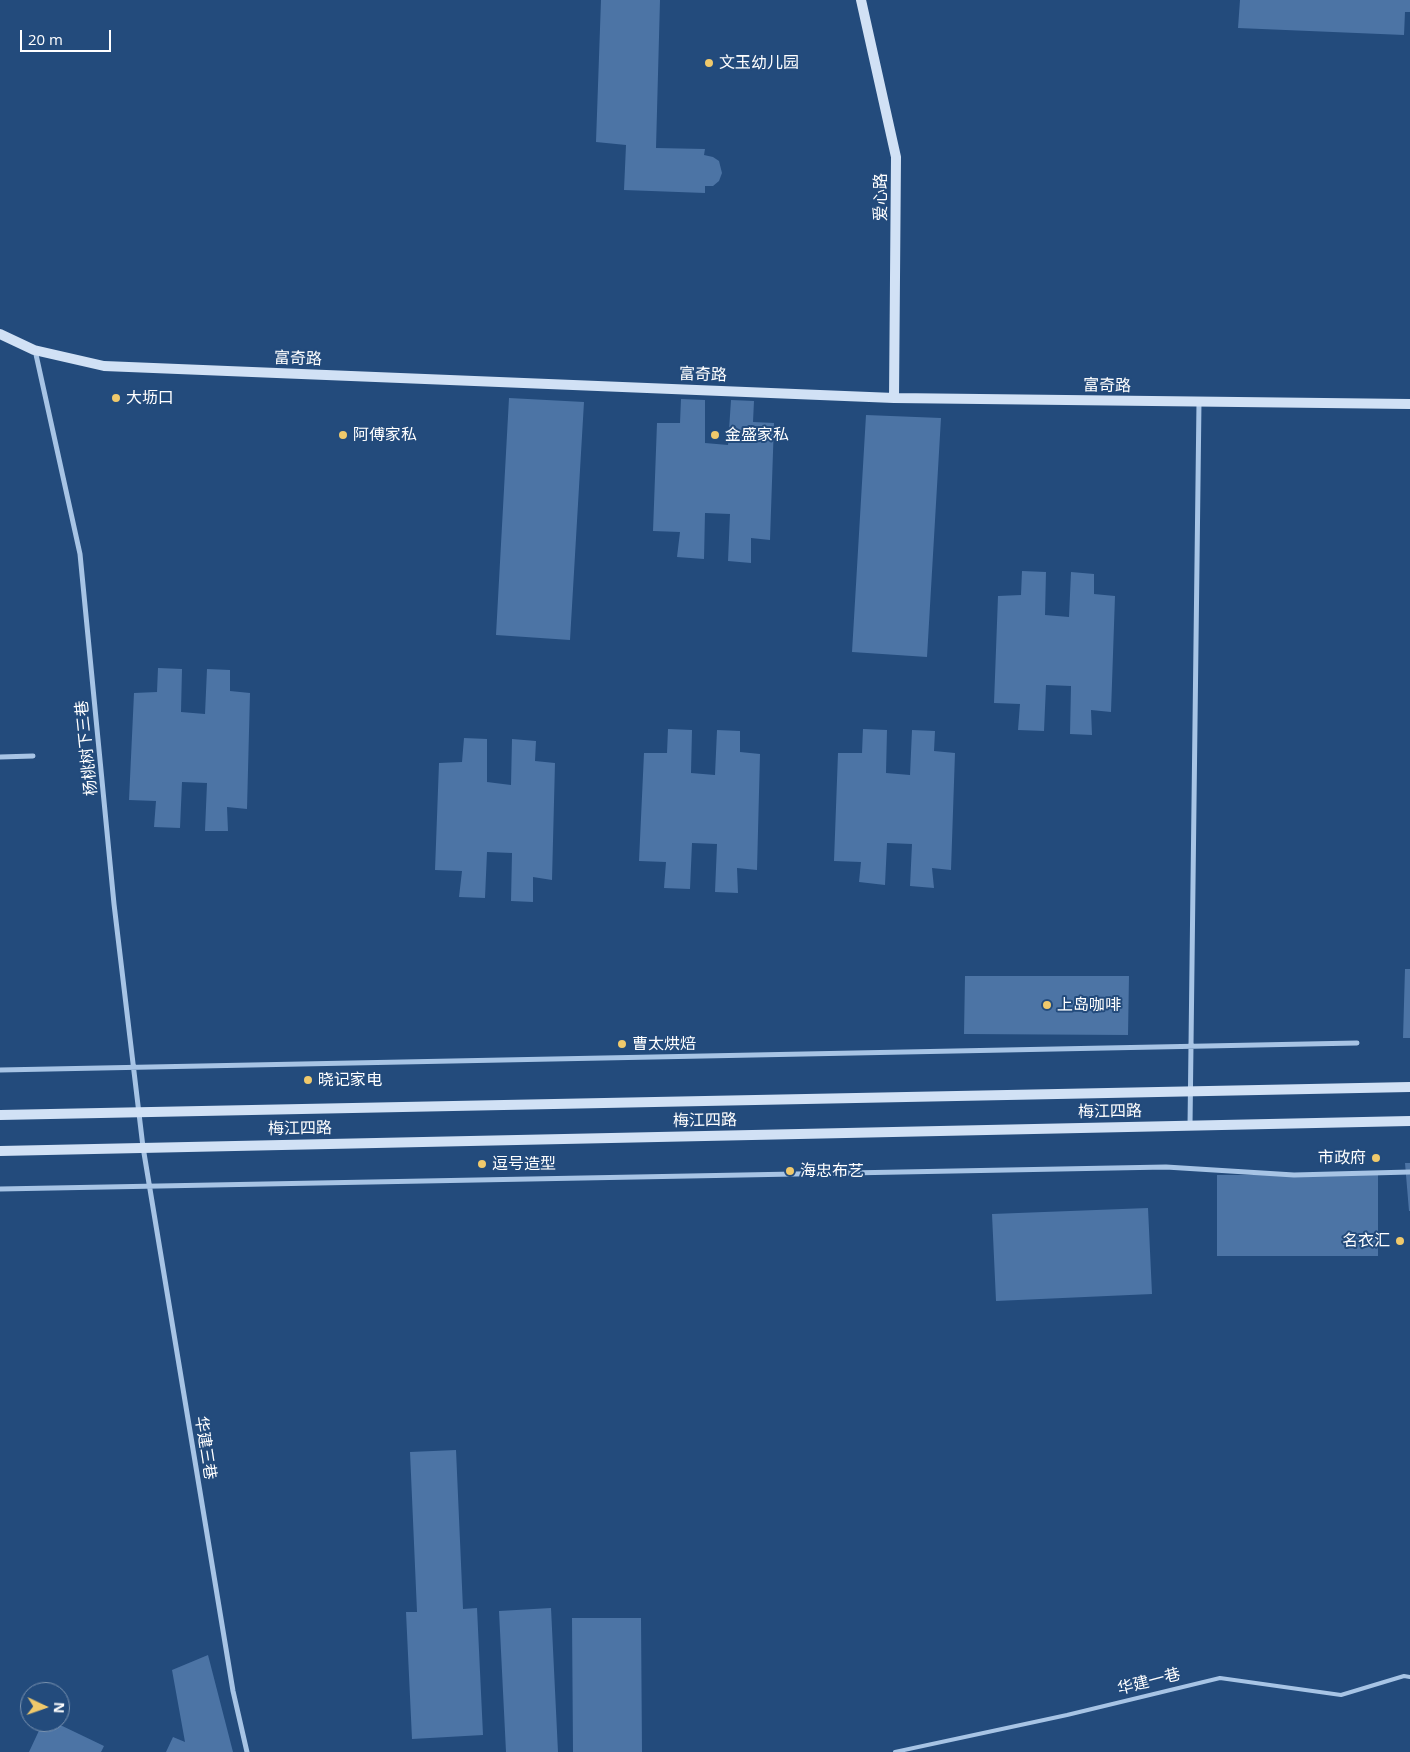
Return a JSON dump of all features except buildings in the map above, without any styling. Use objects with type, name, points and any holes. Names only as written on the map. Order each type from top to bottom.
[{"type":"main road","name":"爱心路","points":[[861,0],[896,157],[894,398]]},
{"type":"main road","name":"富奇路","points":[[0,334],[34,350],[104,366],[894,398],[1410,404]]},
{"type":"main road","name":"梅江四路","points":[[0,1115],[1410,1087]]},
{"type":"main road","name":"梅江四路","points":[[0,1150],[1410,1121]]},
{"type":"street","name":"杨桃树下三巷","points":[[34,350],[80,554],[114,904],[143,1148]]},
{"type":"street","points":[[1190,1125],[1199,402]]},
{"type":"street","points":[[0,757],[32,756]]},
{"type":"street","points":[[0,1070],[1357,1043]]},
{"type":"street","name":"华建三巷","points":[[143,1148],[233,1691],[248,1752]]},
{"type":"street","points":[[0,1188],[1166,1167],[1294,1175],[1410,1172]]},
{"type":"lane","name":"华建一巷","points":[[895,1752],[1066,1715],[1220,1678],[1341,1695],[1404,1676],[1410,1677]]},
{"type":"place","name":"文玉幼儿园","points":[[709,63]]},
{"type":"place","name":"大坜口","points":[[116,398]]},
{"type":"place","name":"阿傅家私","points":[[343,435]]},
{"type":"place","name":"金盛家私","points":[[715,435]]},
{"type":"place","name":"上岛咖啡","points":[[1047,1005]]},
{"type":"place","name":"曹太烘焙","points":[[622,1044]]},
{"type":"place","name":"晓记家电","points":[[308,1080]]},
{"type":"place","name":"市政府","points":[[1376,1158]]},
{"type":"place","name":"逗号造型","points":[[482,1164]]},
{"type":"place","name":"海忠布艺","points":[[790,1171]]},
{"type":"place","name":"名衣汇","points":[[1400,1241]]}]
